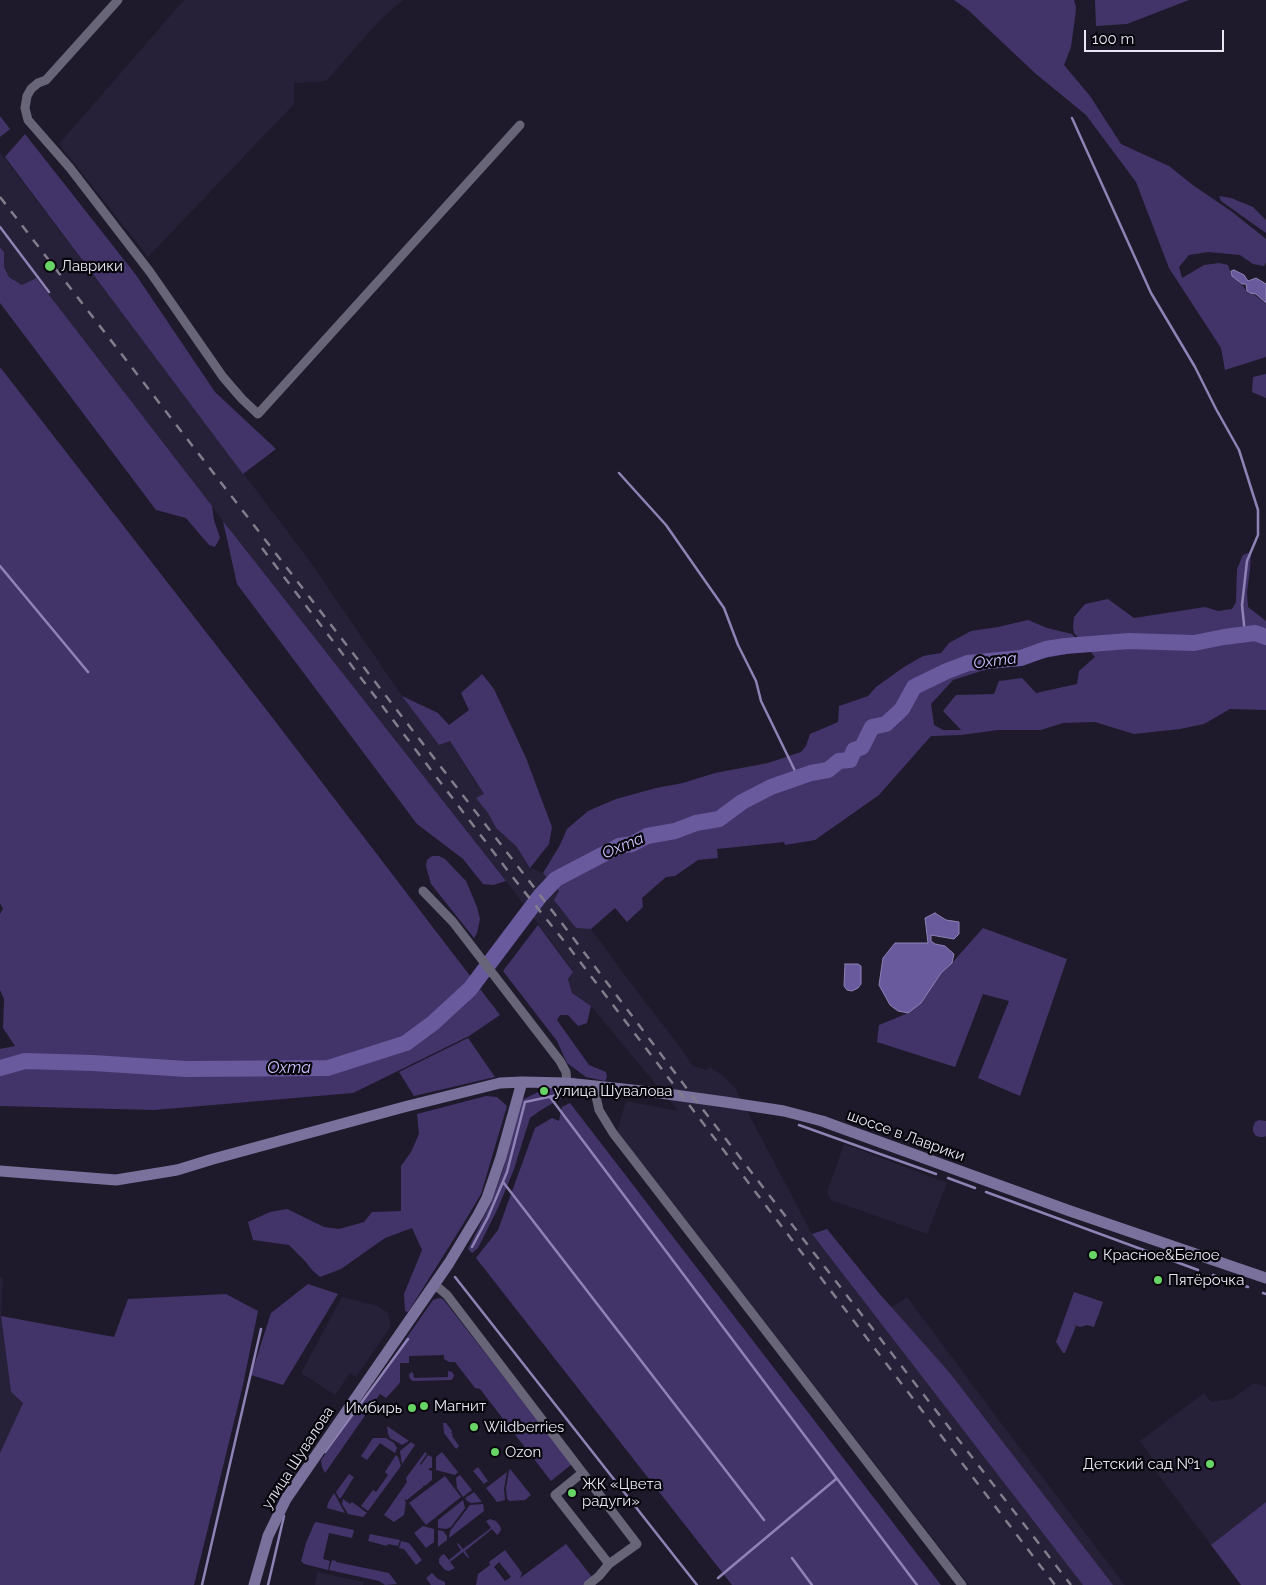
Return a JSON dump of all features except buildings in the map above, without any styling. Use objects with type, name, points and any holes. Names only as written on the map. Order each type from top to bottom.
[{"type":"street","points":[[118,0],[46,80],[38,83],[31,89],[26,96],[25,108],[28,120],[70,168],[150,272],[223,377],[258,414],[520,125]]},
{"type":"street","points":[[423,891],[453,922],[560,1061],[566,1072],[567,1084]]},
{"type":"street","name":"улица Шувалова","points":[[254,1585],[268,1536],[286,1499],[452,1258],[487,1198],[501,1157],[522,1082]]},
{"type":"street","name":"шоссе в Лаврики","points":[[0,1171],[116,1180],[177,1170],[404,1107],[500,1083],[567,1084],[660,1093],[784,1111],[822,1121],[1070,1211],[1266,1278]]},
{"type":"street","points":[[594,1087],[599,1110],[613,1133],[962,1585]]},
{"type":"street","points":[[434,1284],[446,1295],[637,1544],[609,1564],[588,1585]]},
{"type":"street","points":[[582,1473],[555,1495],[609,1564]]},
{"type":"shaded area","points":[[184,0],[403,0],[381,19],[326,81],[294,83],[294,104],[148,257],[59,144]]},
{"type":"shaded area","points":[[954,0],[1074,0],[1076,7],[1071,47],[1064,65],[1090,96],[1121,144],[1169,166],[1266,239],[1266,263],[1264,266],[1253,264],[1240,255],[1208,252],[1189,255],[1179,267],[1182,278],[1204,265],[1219,263],[1228,265],[1232,276],[1248,293],[1255,295],[1266,304],[1266,357],[1225,370],[1221,348],[1169,268],[1136,182],[1086,115],[1036,74],[968,10]]},
{"type":"shaded area","points":[[1095,0],[1189,0],[1127,24],[1096,26]]},
{"type":"shaded area","points":[[0,116],[10,129],[0,137]]},
{"type":"shaded area","points":[[25,134],[136,275],[215,392],[276,449],[243,474],[5,157]]},
{"type":"shaded area","points":[[0,152],[309,560],[402,696],[439,744],[450,741],[484,795],[477,798],[496,828],[516,846],[530,868],[543,873],[559,891],[576,928],[591,929],[693,1066],[706,1070],[711,1067],[735,1088],[812,1234],[877,1318],[907,1297],[1125,1585],[969,1585],[617,1131],[626,1101],[678,1111],[591,1006],[572,993],[568,979],[573,971],[506,881],[223,521],[36,278],[22,285],[9,277],[4,267],[4,252],[0,247]]},
{"type":"shaded area","points":[[1219,196],[1231,198],[1253,207],[1266,220],[1266,233],[1221,201]]},
{"type":"shaded area","points":[[0,247],[4,252],[4,267],[9,277],[22,285],[36,278],[212,506],[220,538],[215,547],[209,545],[186,518],[156,510],[0,303]]},
{"type":"shaded area","points":[[1234,270],[1244,275],[1248,281],[1256,278],[1266,284],[1266,303],[1256,294],[1247,291],[1246,284],[1242,284],[1232,276],[1231,271]]},
{"type":"shaded area","points":[[0,367],[500,1015],[469,1036],[353,1093],[154,1110],[0,1106],[0,1049],[15,1046],[3,1028],[4,999],[0,990],[0,914],[3,909],[0,903]]},
{"type":"shaded area","points":[[1266,374],[1266,398],[1252,392],[1253,377]]},
{"type":"shaded area","points":[[223,521],[506,881],[493,885],[483,884],[463,859],[417,824],[237,584]]},
{"type":"shaded area","points":[[1251,552],[1247,592],[1248,607],[1266,621],[1266,710],[1230,709],[1204,724],[1180,729],[1134,734],[1095,722],[1063,723],[1041,730],[998,730],[961,735],[931,736],[879,795],[815,840],[785,845],[784,842],[717,849],[718,858],[698,860],[675,876],[666,877],[642,898],[643,907],[627,922],[615,908],[591,929],[576,928],[554,900],[559,891],[543,873],[560,845],[567,829],[588,811],[616,799],[683,783],[715,773],[768,763],[801,752],[806,746],[810,734],[838,722],[839,706],[868,696],[876,687],[904,667],[923,656],[941,653],[949,643],[971,631],[1028,620],[1047,628],[1072,634],[1083,647],[1077,652],[988,669],[953,680],[931,704],[934,725],[943,730],[961,730],[943,711],[956,695],[994,694],[999,681],[1022,678],[1036,693],[1077,684],[1079,671],[1095,657],[1074,633],[1074,617],[1085,604],[1108,599],[1134,618],[1205,607],[1218,611],[1232,609],[1236,602],[1237,569],[1243,555]]},
{"type":"shaded area","points":[[482,674],[494,689],[526,758],[552,827],[549,844],[530,868],[516,846],[496,828],[488,813],[476,798],[484,794],[450,741],[439,745],[402,696],[438,713],[449,725],[469,710],[461,693]]},
{"type":"shaded area","points":[[432,856],[439,856],[445,859],[466,881],[480,919],[474,938],[431,884],[426,866],[427,860]]},
{"type":"shaded area","points":[[935,913],[946,920],[959,922],[959,934],[954,939],[931,935],[931,941],[945,946],[954,954],[952,963],[941,973],[921,1003],[908,1013],[898,1011],[890,1005],[879,985],[883,958],[895,943],[928,943],[925,918]]},
{"type":"shaded area","points":[[538,925],[573,972],[568,979],[572,993],[591,1006],[587,1023],[578,1026],[568,1015],[560,1015],[557,1020],[589,1065],[606,1072],[607,1077],[605,1081],[586,1077],[567,1063],[557,1041],[503,971]]},
{"type":"shaded area","points":[[983,928],[1067,959],[1020,1096],[978,1078],[1009,1001],[983,994],[955,1067],[877,1042],[879,1025],[908,1013],[921,1003],[941,973]]},
{"type":"shaded area","points":[[845,964],[858,964],[861,966],[861,984],[852,991],[847,990],[844,986]]},
{"type":"shaded area","points":[[468,1038],[495,1077],[414,1096],[399,1072]]},
{"type":"shaded area","points":[[550,1087],[555,1088],[562,1094],[562,1098],[530,1118],[514,1169],[498,1208],[478,1248],[472,1253],[468,1249],[491,1203],[503,1170],[522,1100]]},
{"type":"shaded area","points":[[486,1096],[497,1097],[507,1106],[481,1194],[408,1312],[405,1311],[404,1294],[422,1250],[412,1228],[385,1238],[341,1269],[320,1277],[289,1245],[253,1240],[248,1222],[270,1212],[287,1209],[324,1227],[339,1229],[364,1222],[372,1212],[401,1211],[401,1166],[411,1152],[419,1134],[417,1114]]},
{"type":"shaded area","points":[[570,1103],[941,1585],[732,1585],[476,1258],[498,1230],[535,1128],[552,1118],[559,1121],[562,1107]]},
{"type":"shaded area","points":[[1259,1120],[1266,1121],[1266,1136],[1264,1137],[1255,1135],[1253,1131],[1255,1122]]},
{"type":"shaded area","points":[[844,1144],[947,1183],[927,1234],[831,1200],[827,1192]]},
{"type":"shaded area","points":[[827,1229],[878,1292],[949,1372],[1113,1585],[1083,1585],[812,1234]]},
{"type":"shaded area","points":[[0,1277],[3,1278],[1,1316],[11,1392],[23,1403],[0,1453]]},
{"type":"shaded area","points":[[308,1284],[338,1294],[283,1385],[251,1375],[271,1313]]},
{"type":"shaded area","points":[[1074,1292],[1103,1302],[1094,1327],[1087,1325],[1080,1327],[1072,1324],[1076,1326],[1065,1353],[1063,1353],[1056,1342]]},
{"type":"shaded area","points":[[226,1294],[258,1311],[243,1385],[194,1585],[0,1585],[0,1453],[23,1403],[11,1392],[1,1316],[114,1337],[128,1299]]},
{"type":"shaded area","points":[[342,1297],[378,1306],[388,1313],[391,1326],[356,1377],[350,1373],[335,1395],[301,1373]]},
{"type":"shaded area","points":[[443,1299],[572,1464],[551,1481],[480,1389],[475,1388],[455,1362],[449,1362],[444,1359],[444,1355],[409,1356],[409,1363],[400,1363],[400,1382],[398,1385],[386,1398],[380,1394],[325,1473],[321,1460],[433,1300]]},
{"type":"shaded area","points":[[448,1371],[454,1375],[451,1380],[413,1381],[409,1376],[413,1372],[414,1378],[448,1377]]},
{"type":"shaded area","name":"Детский сад №1","points":[[1254,1383],[1266,1387],[1266,1502],[1211,1545],[1156,1472],[1151,1456],[1140,1441],[1204,1393],[1211,1402],[1232,1399]]},
{"type":"shaded area","points":[[443,1423],[446,1423],[452,1431],[452,1436],[459,1446],[456,1449],[444,1433]]},
{"type":"shaded area","points":[[387,1426],[409,1441],[402,1445],[390,1438]]},
{"type":"shaded area","points":[[373,1438],[386,1438],[394,1443],[397,1448],[395,1453],[380,1443],[367,1460],[361,1456]]},
{"type":"shaded area","points":[[411,1442],[415,1445],[402,1464],[400,1451]]},
{"type":"shaded area","points":[[425,1452],[427,1454],[420,1464],[428,1455],[432,1457],[432,1468],[429,1468],[429,1470],[432,1471],[432,1480],[407,1500],[405,1499],[404,1515],[394,1522],[384,1515],[407,1482],[406,1478]]},
{"type":"shaded area","points":[[442,1452],[458,1472],[455,1475],[436,1470],[436,1457]]},
{"type":"shaded area","points":[[396,1455],[401,1466],[368,1511],[361,1506],[373,1490],[376,1492],[388,1475],[385,1472]]},
{"type":"shaded area","points":[[478,1467],[488,1481],[484,1484],[473,1471]]},
{"type":"shaded area","points":[[510,1469],[531,1495],[525,1500],[510,1501],[507,1499],[506,1488]]},
{"type":"shaded area","points":[[507,1472],[504,1489],[505,1500],[497,1502],[486,1488]]},
{"type":"shaded area","points":[[349,1474],[354,1477],[341,1498],[339,1498],[336,1492]]},
{"type":"shaded area","points":[[460,1475],[472,1490],[463,1497],[457,1488],[456,1478]]},
{"type":"shaded area","points":[[445,1476],[461,1497],[426,1525],[409,1503]]},
{"type":"shaded area","points":[[474,1492],[482,1502],[471,1503],[467,1501],[465,1498]]},
{"type":"shaded area","points":[[334,1493],[345,1513],[327,1508]]},
{"type":"shaded area","points":[[343,1499],[350,1504],[352,1502],[367,1513],[363,1517],[348,1514],[342,1504]]},
{"type":"shaded area","points":[[463,1500],[465,1508],[451,1527],[446,1529],[438,1528],[438,1520]]},
{"type":"shaded area","points":[[1266,1502],[1266,1585],[1241,1585],[1211,1545]]},
{"type":"shaded area","points":[[483,1504],[484,1511],[449,1538],[450,1531],[470,1505]]},
{"type":"shaded area","points":[[490,1519],[496,1521],[500,1526],[501,1530],[499,1533],[497,1535],[492,1529],[465,1551],[468,1558],[463,1552],[450,1562],[455,1568],[449,1571],[445,1570],[439,1563],[441,1556],[444,1554],[449,1560],[461,1550],[458,1543],[463,1549],[491,1528],[486,1521]]},
{"type":"shaded area","points":[[316,1522],[354,1530],[352,1538],[329,1533],[323,1559],[330,1561],[328,1570],[304,1564],[301,1561],[306,1543]]},
{"type":"shaded area","points":[[423,1526],[434,1529],[434,1542],[426,1548],[414,1533]]},
{"type":"shaded area","points":[[438,1530],[443,1531],[447,1536],[447,1540],[438,1547]]},
{"type":"shaded area","points":[[370,1534],[400,1540],[398,1546],[388,1544],[387,1546],[368,1541]]},
{"type":"shaded area","points":[[401,1541],[409,1543],[422,1560],[416,1565],[404,1549],[399,1548]]},
{"type":"shaded area","points":[[566,1544],[592,1577],[583,1585],[476,1585],[478,1574],[490,1565],[489,1562],[505,1550],[522,1573],[520,1578]],"holes":[[[499,1562],[511,1577],[505,1581],[494,1567]]]},
{"type":"shaded area","points":[[332,1560],[389,1573],[397,1584],[385,1585],[379,1581],[329,1570]]},
{"type":"shaded area","points":[[317,1572],[364,1582],[363,1585],[315,1585]]},
{"type":"shaded area","points":[[432,1573],[438,1579],[445,1582],[445,1585],[431,1585],[426,1578]]},
{"type":"waterway","points":[[1072,118],[1151,293],[1195,367],[1239,450],[1258,510],[1258,535],[1247,561],[1242,605],[1245,634]]},
{"type":"waterway","points":[[0,227],[49,292]]},
{"type":"waterway","points":[[619,473],[666,525],[724,608],[738,645],[756,681],[761,701],[798,777]]},
{"type":"waterway","points":[[0,566],[88,672]]},
{"type":"waterway","name":"Охта","points":[[0,1068],[25,1061],[186,1069],[328,1068],[406,1043],[433,1023],[470,989],[540,896],[556,879],[619,846],[632,844],[647,836],[675,831],[696,823],[719,819],[742,802],[771,787],[811,773],[828,770],[839,761],[850,760],[854,750],[862,747],[872,727],[886,724],[902,709],[914,687],[947,671],[968,663],[1021,658],[1046,649],[1065,646],[1129,641],[1194,643],[1255,633],[1266,637]]},
{"type":"waterway","points":[[472,1247],[488,1217],[507,1172],[525,1102],[558,1095]]},
{"type":"waterway","points":[[550,1097],[917,1585]]},
{"type":"waterway","points":[[799,1125],[936,1174]]},
{"type":"waterway","points":[[948,1178],[975,1188]]},
{"type":"waterway","points":[[503,1182],[764,1520]]},
{"type":"waterway","points":[[986,1192],[1198,1270]]},
{"type":"waterway","points":[[1213,1275],[1248,1287]]},
{"type":"waterway","points":[[455,1277],[697,1585]]},
{"type":"waterway","points":[[202,1585],[261,1329]]},
{"type":"waterway","points":[[325,1452],[408,1339]]},
{"type":"waterway","points":[[718,1578],[836,1479]]},
{"type":"waterway","points":[[268,1585],[284,1516]]},
{"type":"waterway","points":[[792,1558],[812,1585]]},
{"type":"railway","points":[[0,197],[1071,1585]]},
{"type":"railway","points":[[262,548],[1055,1585]]},
{"type":"place","name":"Лаврики","points":[[50,266]]},
{"type":"place","name":"улица Шувалова","points":[[544,1091]]},
{"type":"place","name":"Красное&Белое","points":[[1093,1255]]},
{"type":"place","name":"Пятёрочка","points":[[1158,1280]]},
{"type":"place","name":"Магнит","points":[[424,1406]]},
{"type":"place","name":"Имбирь","points":[[412,1408]]},
{"type":"place","name":"Wildberries","points":[[474,1427]]},
{"type":"place","name":"Ozon","points":[[495,1452]]},
{"type":"place","name":"Детский сад №1","points":[[1210,1464]]},
{"type":"place","name":"ЖК «Цвета радуги»","points":[[572,1493]]}]
